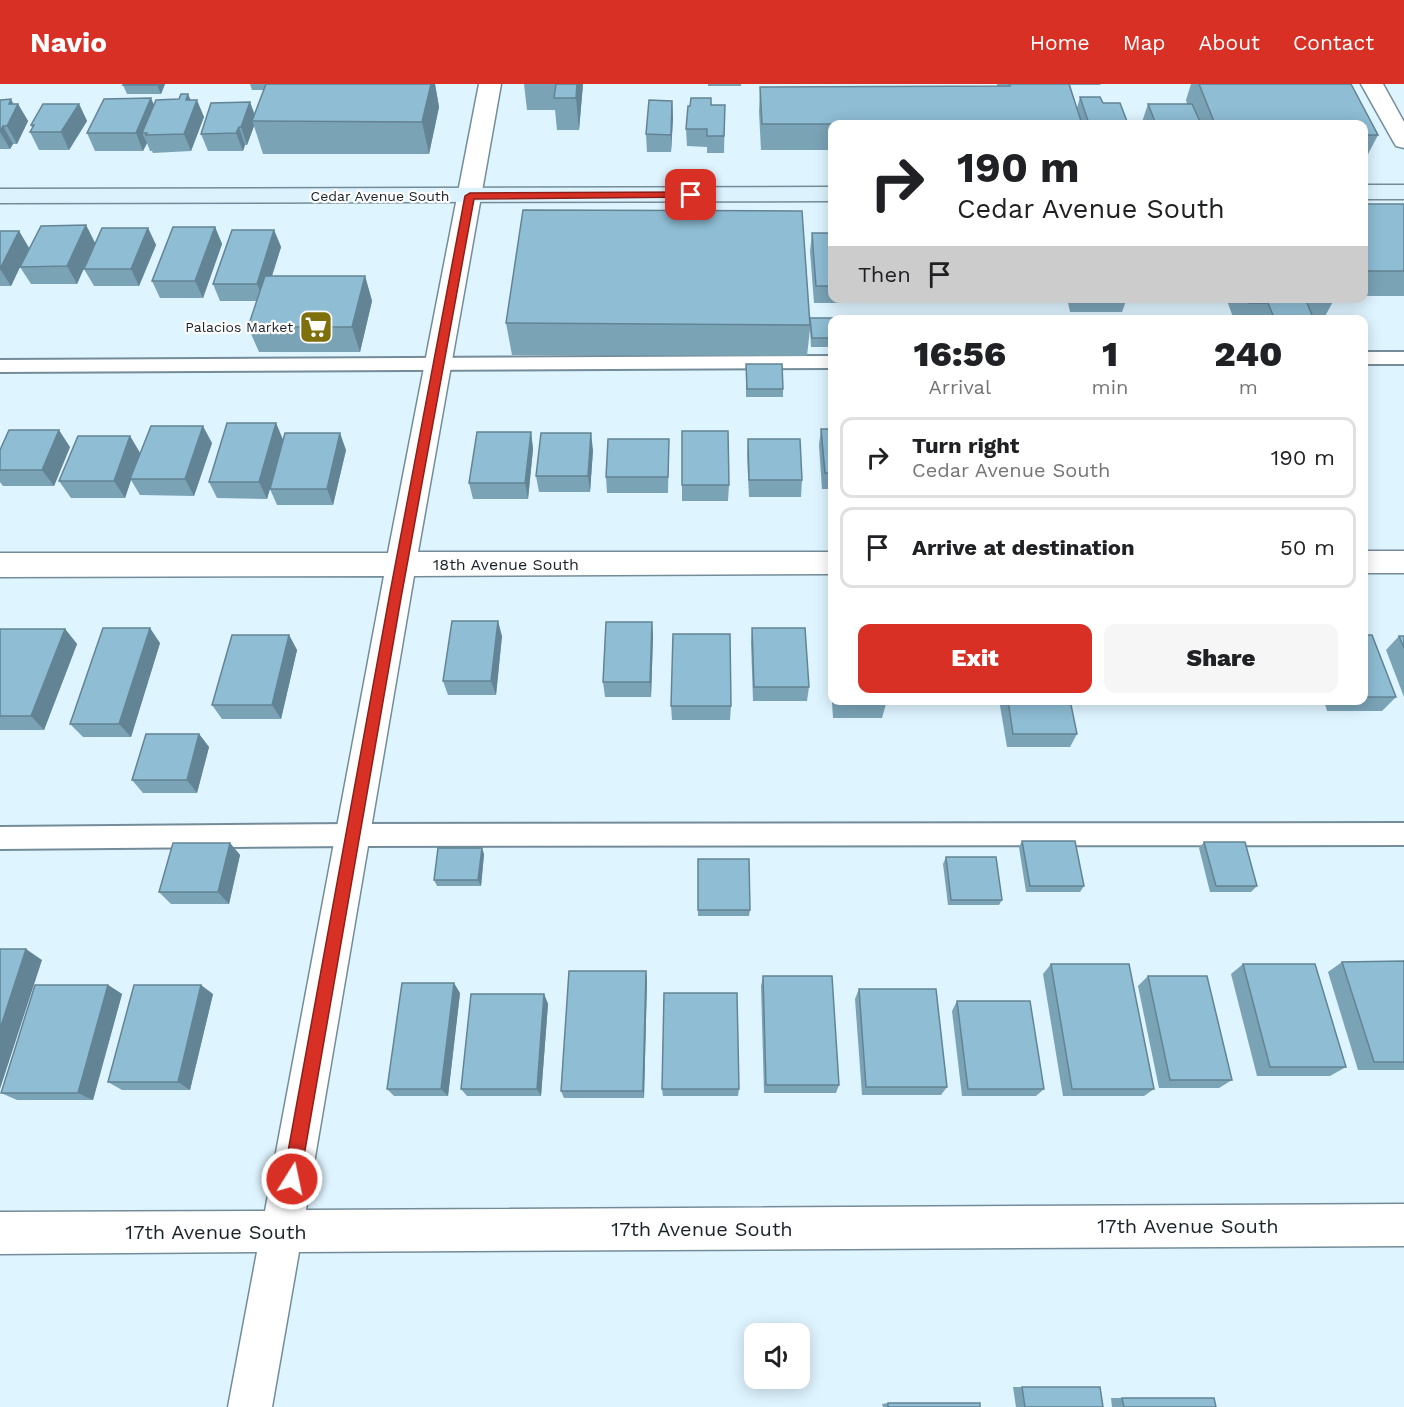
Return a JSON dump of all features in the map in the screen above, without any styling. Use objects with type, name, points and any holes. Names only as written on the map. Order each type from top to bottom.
[{"type":"main road","points":[[1368,192],[1404,192]]},
{"type":"main road","name":"Cedar Avenue South","points":[[0,196],[828,194]]},
{"type":"street","points":[[250,1407],[283,1233],[401,564],[490,84]]},
{"type":"street","points":[[1372,84],[1404,141]]},
{"type":"street","points":[[1368,562],[1404,562]]},
{"type":"street","name":"18th Avenue South","points":[[0,566],[828,563]]},
{"type":"street","name":"17th Avenue South","points":[[0,1233],[1404,1225]]},
{"type":"lane","points":[[1368,358],[1404,358]]},
{"type":"lane","points":[[0,366],[828,362]]},
{"type":"lane","points":[[0,838],[352,835],[1404,834]]},
{"type":"building","points":[[124,84],[158,84],[123,85]]},
{"type":"building","points":[[266,84],[431,84],[422,122],[252,121]]},
{"type":"building","points":[[556,84],[577,84],[576,98],[554,98]]},
{"type":"building","points":[[1009,84],[1069,84],[1081,120],[828,120],[828,124],[762,124],[760,87],[1010,86]]},
{"type":"building","points":[[1199,84],[1351,84],[1378,135],[1368,135],[1368,120],[1213,120]]},
{"type":"building","points":[[181,94],[188,94],[186,100],[197,100],[184,134],[146,135],[147,133],[142,133],[156,100],[179,99]]},
{"type":"building","points":[[1080,97],[1100,97],[1103,103],[1120,103],[1126,120],[1088,120]]},
{"type":"building","points":[[151,98],[136,133],[87,133],[104,99]]},
{"type":"building","points":[[691,98],[711,98],[711,105],[725,105],[724,136],[707,136],[707,129],[686,129]]},
{"type":"building","points":[[11,99],[9,104],[18,104],[7,126],[3,126],[0,132],[0,100]]},
{"type":"building","points":[[649,100],[672,101],[671,135],[646,134]]},
{"type":"building","points":[[250,102],[241,127],[236,133],[201,134],[211,103]]},
{"type":"building","points":[[43,104],[79,104],[61,132],[30,132],[34,125],[31,125]]},
{"type":"building","points":[[1148,104],[1192,104],[1199,120],[1154,120]]},
{"type":"building","points":[[1368,204],[1404,204],[1404,271],[1368,271]]},
{"type":"building","points":[[523,210],[802,211],[810,325],[506,323]]},
{"type":"building","points":[[86,225],[67,266],[20,267],[41,226]]},
{"type":"building","points":[[173,227],[215,227],[195,281],[152,281]]},
{"type":"building","points":[[102,228],[148,228],[131,269],[84,269]]},
{"type":"building","points":[[232,230],[274,230],[257,284],[213,284]]},
{"type":"building","points":[[0,231],[19,231],[0,269]]},
{"type":"building","points":[[812,233],[828,233],[828,286],[816,286]]},
{"type":"building","points":[[265,276],[365,276],[352,327],[248,327]]},
{"type":"building","points":[[1268,303],[1307,303],[1312,315],[1273,315]]},
{"type":"building","points":[[810,318],[828,318],[828,338],[812,338]]},
{"type":"building","points":[[746,364],[782,364],[783,389],[747,389]]},
{"type":"building","points":[[227,423],[276,423],[259,482],[209,482]]},
{"type":"building","points":[[151,426],[203,426],[185,479],[130,479]]},
{"type":"building","points":[[821,429],[828,429],[828,473],[825,473]]},
{"type":"building","points":[[9,430],[59,430],[42,470],[0,470],[0,450]]},
{"type":"building","points":[[682,431],[728,431],[729,485],[682,485]]},
{"type":"building","points":[[477,432],[531,432],[525,483],[469,483]]},
{"type":"building","points":[[285,433],[340,433],[327,489],[270,489]]},
{"type":"building","points":[[541,433],[591,433],[588,476],[536,476]]},
{"type":"building","points":[[78,436],[130,436],[114,481],[59,481]]},
{"type":"building","points":[[608,439],[669,439],[668,477],[606,477]]},
{"type":"building","points":[[748,439],[800,439],[802,480],[749,480]]},
{"type":"building","points":[[452,621],[498,621],[491,681],[443,681]]},
{"type":"building","points":[[606,622],[652,622],[650,682],[603,682]]},
{"type":"building","points":[[103,628],[150,628],[119,724],[70,724]]},
{"type":"building","points":[[752,628],[805,628],[809,687],[754,687]]},
{"type":"building","points":[[0,629],[65,629],[31,716],[0,716]]},
{"type":"building","points":[[673,634],[730,634],[731,706],[671,706]]},
{"type":"building","points":[[232,635],[289,635],[272,705],[212,705]]},
{"type":"building","points":[[1368,635],[1372,635],[1396,697],[1368,697]]},
{"type":"building","points":[[1399,636],[1404,636],[1404,648]]},
{"type":"building","points":[[1009,705],[1071,705],[1077,734],[1013,734]]},
{"type":"building","points":[[146,734],[199,734],[187,780],[132,780]]},
{"type":"building","points":[[1022,841],[1075,841],[1084,886],[1030,886]]},
{"type":"building","points":[[1204,842],[1245,842],[1257,886],[1216,886]]},
{"type":"building","points":[[173,843],[230,843],[218,892],[159,892]]},
{"type":"building","points":[[438,848],[482,848],[478,880],[434,880]]},
{"type":"building","points":[[946,857],[996,857],[1002,900],[951,900]]},
{"type":"building","points":[[698,859],[749,859],[750,910],[698,910]]},
{"type":"building","points":[[0,949],[26,949],[0,1029]]},
{"type":"building","points":[[1404,961],[1404,1062],[1374,1062],[1342,962]]},
{"type":"building","points":[[1051,964],[1129,964],[1154,1089],[1072,1089]]},
{"type":"building","points":[[1243,964],[1315,964],[1346,1067],[1270,1067]]},
{"type":"building","points":[[569,971],[646,971],[643,1091],[561,1091]]},
{"type":"building","points":[[763,976],[832,976],[839,1085],[766,1085]]},
{"type":"building","points":[[1148,976],[1207,976],[1232,1080],[1170,1080]]},
{"type":"building","points":[[402,983],[454,983],[441,1089],[387,1089]]},
{"type":"building","points":[[35,985],[108,985],[78,1093],[1,1093]]},
{"type":"building","points":[[134,985],[201,985],[178,1082],[108,1082]]},
{"type":"building","points":[[859,989],[936,989],[947,1087],[866,1087]]},
{"type":"building","points":[[664,993],[737,993],[739,1089],[662,1089]]},
{"type":"building","points":[[471,994],[544,994],[537,1089],[461,1089]]},
{"type":"building","points":[[957,1001],[1030,1001],[1044,1089],[968,1089]]},
{"type":"building","points":[[1022,1387],[1100,1387],[1103,1407],[1025,1407]]},
{"type":"building","points":[[1122,1398],[1214,1398],[1216,1407],[1124,1407]]},
{"type":"building","points":[[888,1403],[980,1403],[980,1407],[888,1407]]},
{"type":"place","name":"Palacios Market","points":[[316,327]]},
{"type":"route","points":[[292,1179],[455,264],[470,196],[691,195]]}]
